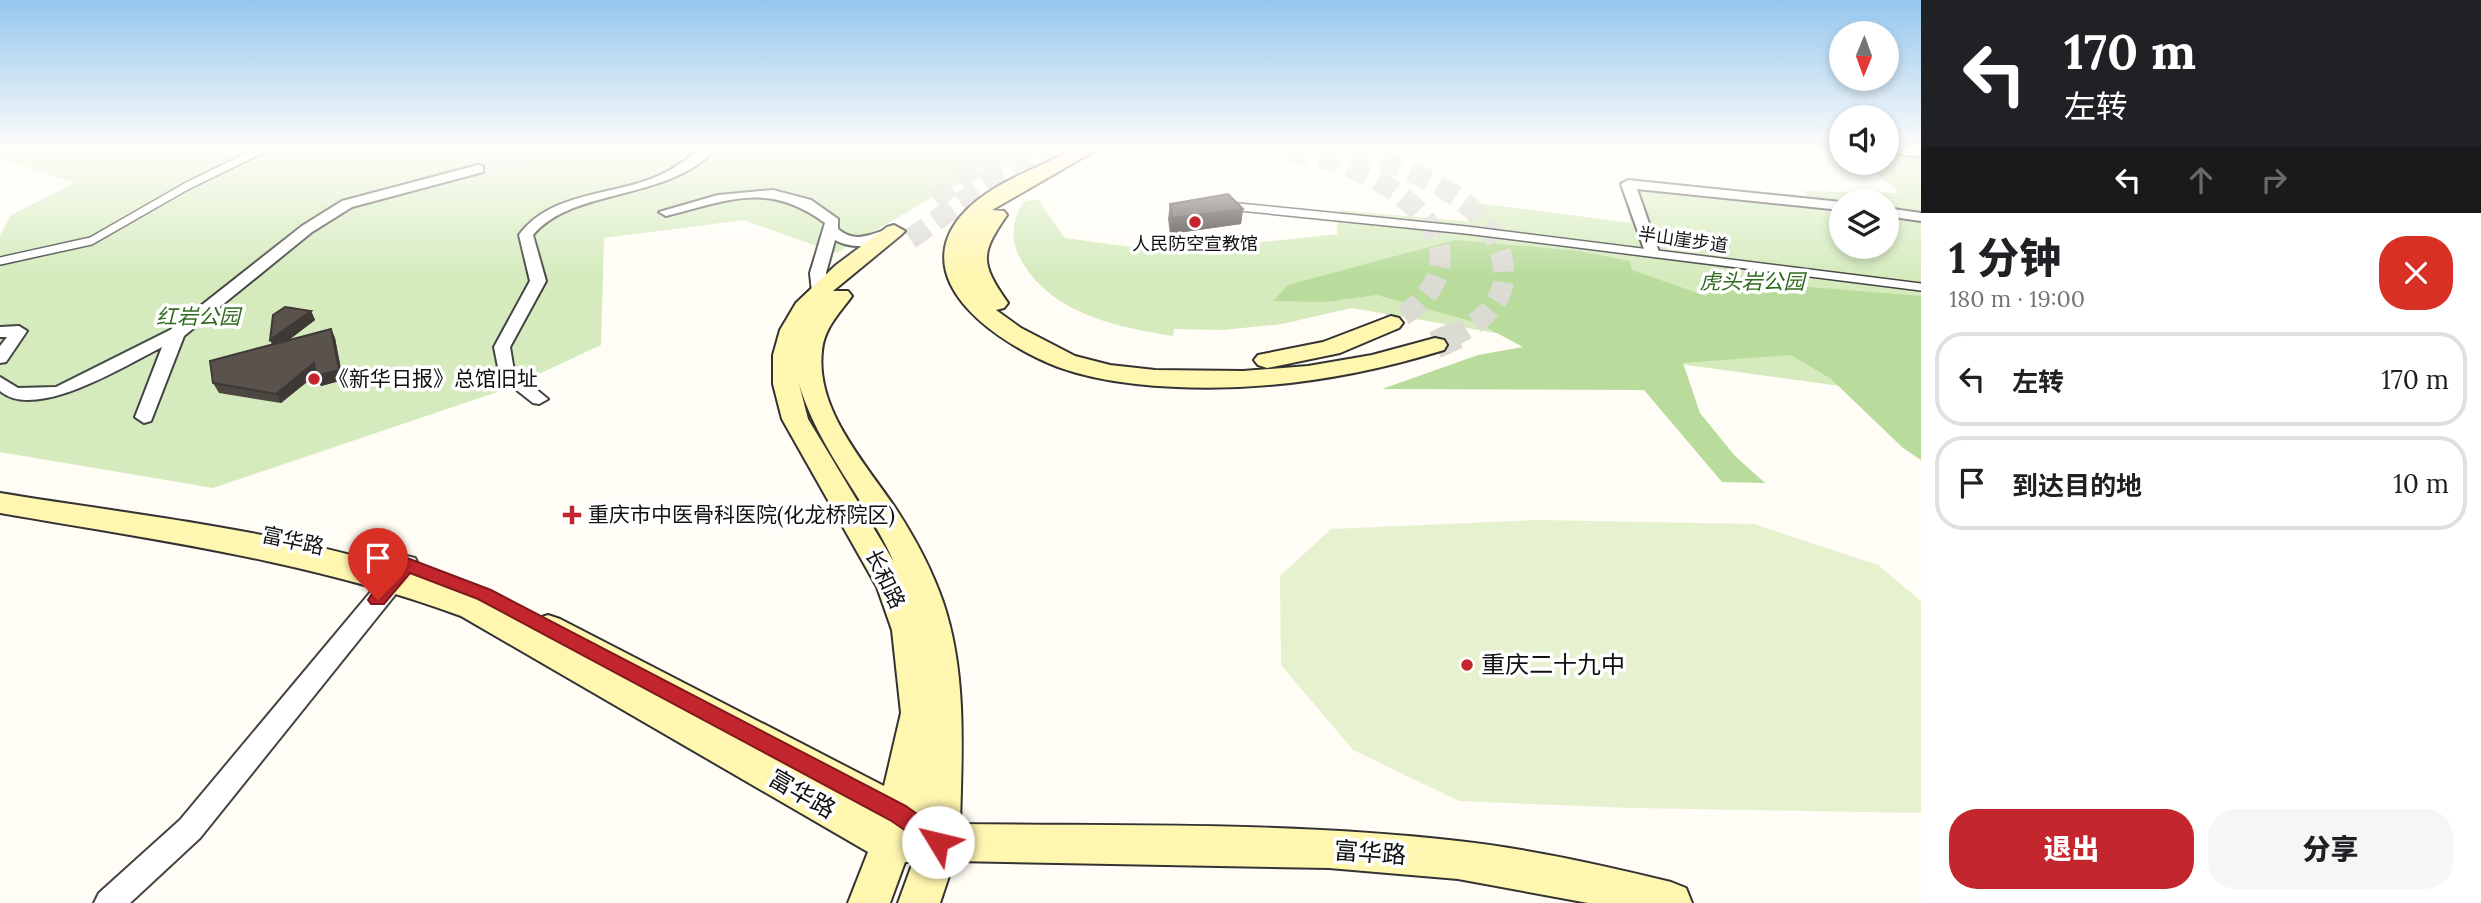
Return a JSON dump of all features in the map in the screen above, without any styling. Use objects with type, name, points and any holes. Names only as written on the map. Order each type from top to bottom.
[{"type":"main road","points":[[1008,192],[988,203],[967,222],[958,238],[953,257],[957,276],[967,295],[1012,335],[1041,351],[1087,368],[1178,379],[1328,373],[1368,365],[1435,345]]},
{"type":"main road","points":[[1032,192],[1004,208],[983,227],[977,240],[976,258],[983,290],[1003,310],[1027,326],[1096,354],[1132,362],[1216,366],[1300,355],[1340,346],[1391,323]]},
{"type":"main road","name":"长和路","points":[[869,903],[894,829],[919,713],[909,630],[893,587],[795,419],[785,390],[783,363],[794,322],[821,292],[902,235]]},
{"type":"main road","name":"长和路","points":[[902,235],[832,303],[815,327],[807,363],[819,412],[889,522],[918,579],[934,631],[945,709],[938,842],[919,903]]},
{"type":"main road","name":"富华路","points":[[0,492],[178,518],[401,572],[473,607],[894,829],[938,842],[1340,849],[1460,860],[1594,884],[1671,903]]},
{"type":"main road","name":"富华路","points":[[0,503],[401,572]]},
{"type":"street","points":[[0,382],[14,394],[59,392],[176,334],[307,229],[347,204],[391,192]]},
{"type":"street","points":[[539,399],[506,373],[502,347],[538,281],[526,235],[533,223],[555,211],[618,192]]},
{"type":"street","points":[[1631,192],[1652,252]]},
{"type":"street","points":[[1707,192],[1829,205]]},
{"type":"street","points":[[666,212],[722,198],[762,194],[789,197],[806,203],[833,222],[818,272],[821,292]]},
{"type":"street","points":[[1899,214],[1921,217]]},
{"type":"street","points":[[831,230],[844,242],[857,243],[902,235]]},
{"type":"street","points":[[0,332],[19,331],[0,358]]},
{"type":"street","points":[[144,417],[176,334]]},
{"type":"street","points":[[109,903],[190,829],[401,572]]},
{"type":"lane","points":[[0,261],[91,241],[176,192]]},
{"type":"lane","name":"半山崖步道","points":[[1239,207],[1652,252],[1893,286],[1921,287]]},
{"type":"green space","name":"红岩公园","points":[[57,192],[941,192],[836,253],[744,220],[604,238],[601,345],[509,388],[213,488],[0,452],[0,235],[11,215]]},
{"type":"green space","name":"虎头岩公园","points":[[1622,192],[1765,192],[1808,196],[1804,192],[1829,192],[1829,259],[1899,259],[1899,193],[1921,192],[1921,397],[1650,360],[1352,308],[1282,324],[1223,330],[1174,329],[1173,336],[1107,322],[1066,304],[1048,292],[1033,277],[1020,258],[1014,237],[1016,216],[1023,202],[1038,199],[1065,238],[1168,252],[1337,234],[1338,210],[1475,222],[1478,203],[1631,223]]},
{"type":"green space","points":[[1455,240],[1579,251],[1630,261],[1632,270],[1706,296],[1731,276],[1785,285],[1921,296],[1921,460],[1903,448],[1831,379],[1791,355],[1683,363],[1700,413],[1735,456],[1765,483],[1722,482],[1644,390],[1382,389],[1478,355],[1523,347],[1478,323],[1377,295],[1325,302],[1273,301],[1288,285]]},
{"type":"green space","points":[[1537,520],[1754,524],[1878,565],[1921,601],[1921,813],[1632,808],[1459,801],[1353,750],[1281,665],[1280,576],[1331,529]]},
{"type":"building","points":[[1228,194],[1243,209],[1172,218],[1170,204]]},
{"type":"building","points":[[285,307],[311,311],[270,340],[273,315]]},
{"type":"building","points":[[331,329],[339,370],[316,376],[314,363],[276,394],[213,383],[210,361]]},
{"type":"tunnel","points":[[934,199],[943,192]]},
{"type":"tunnel","points":[[910,239],[976,192]]},
{"type":"tunnel","points":[[1391,323],[1421,301],[1436,280],[1440,260],[1437,240],[1428,222],[1395,192]]},
{"type":"tunnel","points":[[1449,192],[1470,207],[1487,226],[1499,248],[1504,273],[1500,294],[1488,312],[1453,336]]},
{"type":"tunnel","points":[[1435,345],[1457,335]]},
{"type":"place","name":"人民防空宣教馆","points":[[1195,222]]},
{"type":"place","name":"《新华日报》总馆旧址","points":[[314,379]]},
{"type":"place","name":"重庆市中医骨科医院(化龙桥院区)","points":[[572,515]]},
{"type":"place","name":"重庆二十九中","points":[[1467,665]]},
{"type":"route","points":[[378,600],[407,565],[484,594],[898,813],[938,842]]}]
